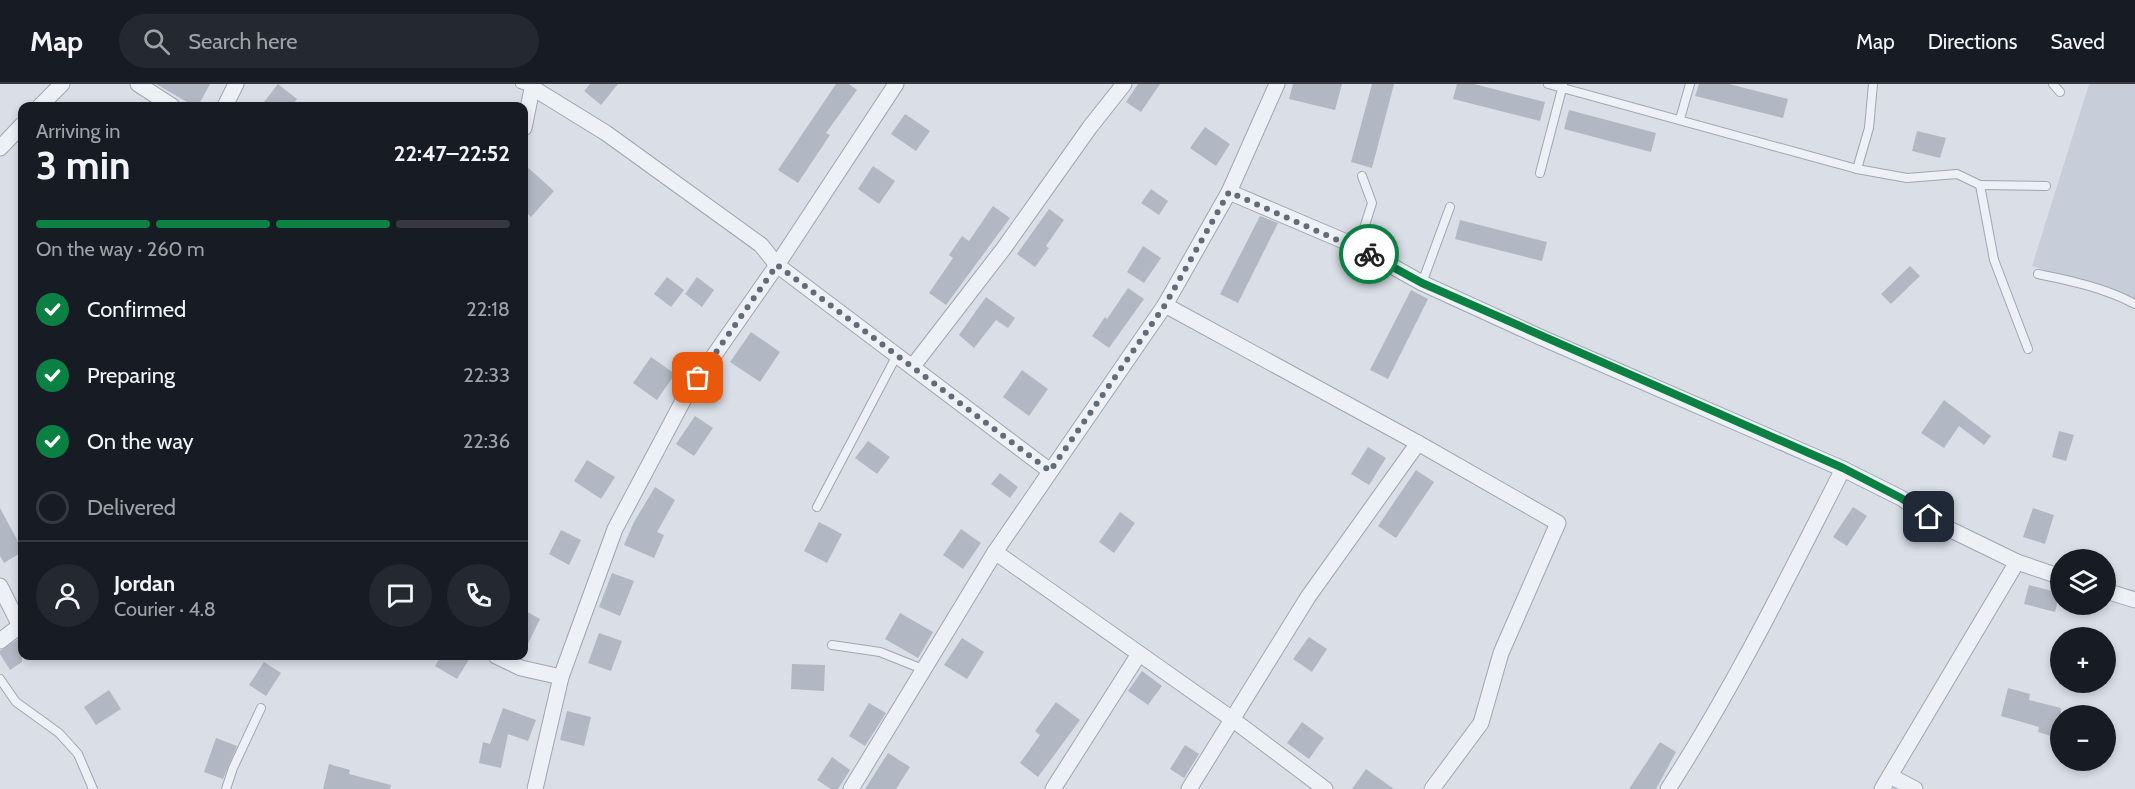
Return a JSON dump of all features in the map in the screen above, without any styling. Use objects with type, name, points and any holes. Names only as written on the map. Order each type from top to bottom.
[{"type":"street","points":[[44,102],[62,84]]},
{"type":"street","points":[[138,84],[166,102]]},
{"type":"street","points":[[227,102],[236,84]]},
{"type":"street","points":[[535,789],[561,677],[615,529],[685,397],[777,265],[896,84]]},
{"type":"street","points":[[913,366],[1004,248],[1090,127],[1124,84]]},
{"type":"street","points":[[851,789],[995,552],[1165,305],[1229,192],[1277,84]]},
{"type":"street","points":[[526,102],[528,86],[606,133],[761,245],[777,265],[1050,471]]},
{"type":"street","points":[[0,148],[18,129]]},
{"type":"street","points":[[1229,192],[1358,247],[1422,283],[1843,468],[1901,498],[1943,526],[2017,562],[2050,573]]},
{"type":"street","points":[[1165,305],[1418,443],[1558,523],[1501,653],[1481,723],[1432,789]]},
{"type":"street","points":[[1190,789],[1308,597],[1418,443]]},
{"type":"street","points":[[1668,789],[1757,637],[1843,468]]},
{"type":"street","points":[[995,552],[1232,719],[1325,789]]},
{"type":"street","points":[[1915,789],[1886,783],[2017,562]]},
{"type":"street","points":[[0,586],[18,619]]},
{"type":"street","points":[[2116,594],[2135,600]]},
{"type":"street","points":[[0,641],[18,627]]},
{"type":"street","points":[[1053,789],[1138,654]]},
{"type":"street","points":[[504,660],[521,668],[561,677]]},
{"type":"lane","points":[[1548,84],[1563,86],[1857,169],[1906,178],[1957,174],[1980,185],[2046,186]]},
{"type":"lane","points":[[1680,119],[1690,84]]},
{"type":"lane","points":[[1857,169],[1869,128],[1873,84]]},
{"type":"lane","points":[[2053,84],[2060,92]]},
{"type":"lane","points":[[1540,173],[1563,86]]},
{"type":"lane","points":[[1358,247],[1372,203],[1362,176]]},
{"type":"lane","points":[[1980,185],[1994,260],[2028,349]]},
{"type":"lane","points":[[1422,283],[1450,207]]},
{"type":"lane","points":[[2038,274],[2116,294],[2135,304]]},
{"type":"lane","points":[[817,507],[897,355]]},
{"type":"lane","points":[[832,645],[880,652],[925,670]]},
{"type":"lane","points":[[0,679],[16,702],[59,733],[78,754],[93,789]]},
{"type":"lane","points":[[226,789],[233,768],[261,708]]},
{"type":"shaded area","points":[[2089,84],[2135,84],[2135,299],[2032,266]]},
{"type":"building","points":[[156,84],[210,84],[200,102],[187,102]]},
{"type":"building","points":[[278,84],[297,99],[295,102],[264,102]]},
{"type":"building","points":[[590,84],[618,84],[601,105],[584,91]]},
{"type":"building","points":[[836,84],[849,84],[857,90],[826,133],[830,135],[798,183],[778,170]]},
{"type":"building","points":[[1138,84],[1160,84],[1141,112],[1126,102]]},
{"type":"building","points":[[1293,84],[1342,84],[1335,110],[1289,99]]},
{"type":"building","points":[[1372,84],[1394,84],[1372,168],[1351,162]]},
{"type":"building","points":[[1457,84],[1474,84],[1545,102],[1540,121],[1453,99]]},
{"type":"building","points":[[1699,84],[1729,84],[1788,99],[1783,118],[1695,96]]},
{"type":"building","points":[[1569,110],[1656,133],[1651,152],[1564,129]]},
{"type":"building","points":[[905,114],[930,131],[916,151],[891,134]]},
{"type":"building","points":[[1205,127],[1230,144],[1216,166],[1190,148]]},
{"type":"building","points":[[1917,131],[1946,138],[1940,158],[1912,151]]},
{"type":"building","points":[[873,166],[895,181],[879,204],[858,189]]},
{"type":"building","points":[[528,168],[554,191],[531,217],[528,214]]},
{"type":"building","points":[[1151,189],[1168,201],[1159,215],[1141,203]]},
{"type":"building","points":[[993,206],[1010,218],[946,305],[929,293],[953,258],[949,255],[962,236],[969,241]]},
{"type":"building","points":[[1049,209],[1064,220],[1046,246],[1049,248],[1035,267],[1017,254]]},
{"type":"building","points":[[1260,216],[1278,223],[1238,303],[1220,294]]},
{"type":"building","points":[[1460,220],[1547,242],[1542,261],[1455,239]]},
{"type":"building","points":[[1143,246],[1161,258],[1144,283],[1127,272]]},
{"type":"building","points":[[1910,266],[1920,276],[1891,304],[1881,294]]},
{"type":"building","points":[[667,277],[684,290],[671,307],[654,294]]},
{"type":"building","points":[[697,277],[714,290],[702,307],[685,294]]},
{"type":"building","points":[[1128,288],[1144,299],[1109,348],[1092,336]]},
{"type":"building","points":[[1411,290],[1428,299],[1388,379],[1370,370]]},
{"type":"building","points":[[986,297],[1015,318],[1008,328],[996,320],[974,348],[959,335]]},
{"type":"building","points":[[751,332],[780,352],[760,382],[730,362]]},
{"type":"building","points":[[651,357],[675,374],[657,400],[633,383]]},
{"type":"building","points":[[1022,370],[1048,389],[1029,416],[1003,397]]},
{"type":"building","points":[[1944,400],[1991,436],[1984,445],[1959,426],[1944,448],[1921,433]]},
{"type":"building","points":[[695,416],[713,428],[694,456],[676,444]]},
{"type":"building","points":[[2059,431],[2074,435],[2066,461],[2052,457]]},
{"type":"building","points":[[868,441],[890,457],[877,474],[855,458]]},
{"type":"building","points":[[1368,447],[1386,458],[1369,485],[1351,474]]},
{"type":"building","points":[[587,460],[615,477],[601,499],[574,481]]},
{"type":"building","points":[[1416,470],[1434,482],[1396,538],[1378,526]]},
{"type":"building","points":[[1000,473],[1018,487],[1010,498],[991,484]]},
{"type":"building","points":[[655,487],[675,500],[657,532],[664,535],[654,558],[624,545],[634,522]]},
{"type":"building","points":[[1853,507],[1867,516],[1847,546],[1833,537]]},
{"type":"building","points":[[0,508],[18,542],[18,554],[4,563],[0,556]]},
{"type":"building","points":[[2033,508],[2054,515],[2045,544],[2023,537]]},
{"type":"building","points":[[1120,512],[1135,523],[1114,553],[1099,542]]},
{"type":"building","points":[[819,522],[842,534],[827,563],[804,551]]},
{"type":"building","points":[[961,529],[981,543],[963,569],[943,555]]},
{"type":"building","points":[[561,530],[581,540],[569,565],[549,554]]},
{"type":"building","points":[[612,573],[634,581],[620,616],[599,607]]},
{"type":"building","points":[[2029,585],[2050,590],[2050,611],[2024,604]]},
{"type":"building","points":[[528,612],[540,619],[528,644]]},
{"type":"building","points":[[900,613],[933,632],[918,658],[885,639]]},
{"type":"building","points":[[599,633],[622,641],[611,671],[588,663]]},
{"type":"building","points":[[1309,637],[1327,649],[1312,672],[1293,659]]},
{"type":"building","points":[[962,638],[984,652],[967,679],[944,665]]},
{"type":"building","points":[[18,639],[18,660],[22,662],[10,670],[0,651]]},
{"type":"building","points":[[439,660],[469,660],[457,679],[435,666]]},
{"type":"building","points":[[264,662],[281,673],[266,696],[249,685]]},
{"type":"building","points":[[792,664],[825,665],[824,691],[791,689]]},
{"type":"building","points":[[1142,671],[1162,686],[1148,705],[1128,691]]},
{"type":"building","points":[[2008,688],[2030,694],[2029,700],[2050,705],[2050,736],[2038,732],[2039,727],[2001,716]]},
{"type":"building","points":[[109,690],[121,709],[96,725],[84,707]]},
{"type":"building","points":[[1056,702],[1080,720],[1038,777],[1020,763],[1040,735],[1035,731]]},
{"type":"building","points":[[869,703],[886,713],[865,746],[849,736]]},
{"type":"building","points":[[503,708],[536,720],[528,741],[508,734],[501,768],[479,763],[483,742],[490,744]]},
{"type":"building","points":[[567,711],[591,717],[584,746],[560,740]]},
{"type":"building","points":[[1302,722],[1324,738],[1309,759],[1287,743]]},
{"type":"building","points":[[216,738],[237,746],[223,779],[204,772]]},
{"type":"building","points":[[1660,742],[1676,752],[1656,789],[1629,789]]},
{"type":"building","points":[[1185,745],[1199,754],[1184,778],[1170,769]]},
{"type":"building","points":[[888,753],[910,767],[896,789],[865,789]]},
{"type":"building","points":[[832,757],[850,770],[838,789],[831,789],[817,780]]},
{"type":"building","points":[[329,764],[350,770],[349,774],[391,785],[390,789],[323,789]]},
{"type":"building","points":[[1366,769],[1394,789],[1352,789]]},
{"type":"way so far","points":[[698,378],[777,265],[1050,471],[1165,305],[1229,192],[1358,247],[1369,254]]},
{"type":"route","points":[[1369,254],[1422,283],[1540,337],[1843,468],[1901,498],[1929,517]]}]
